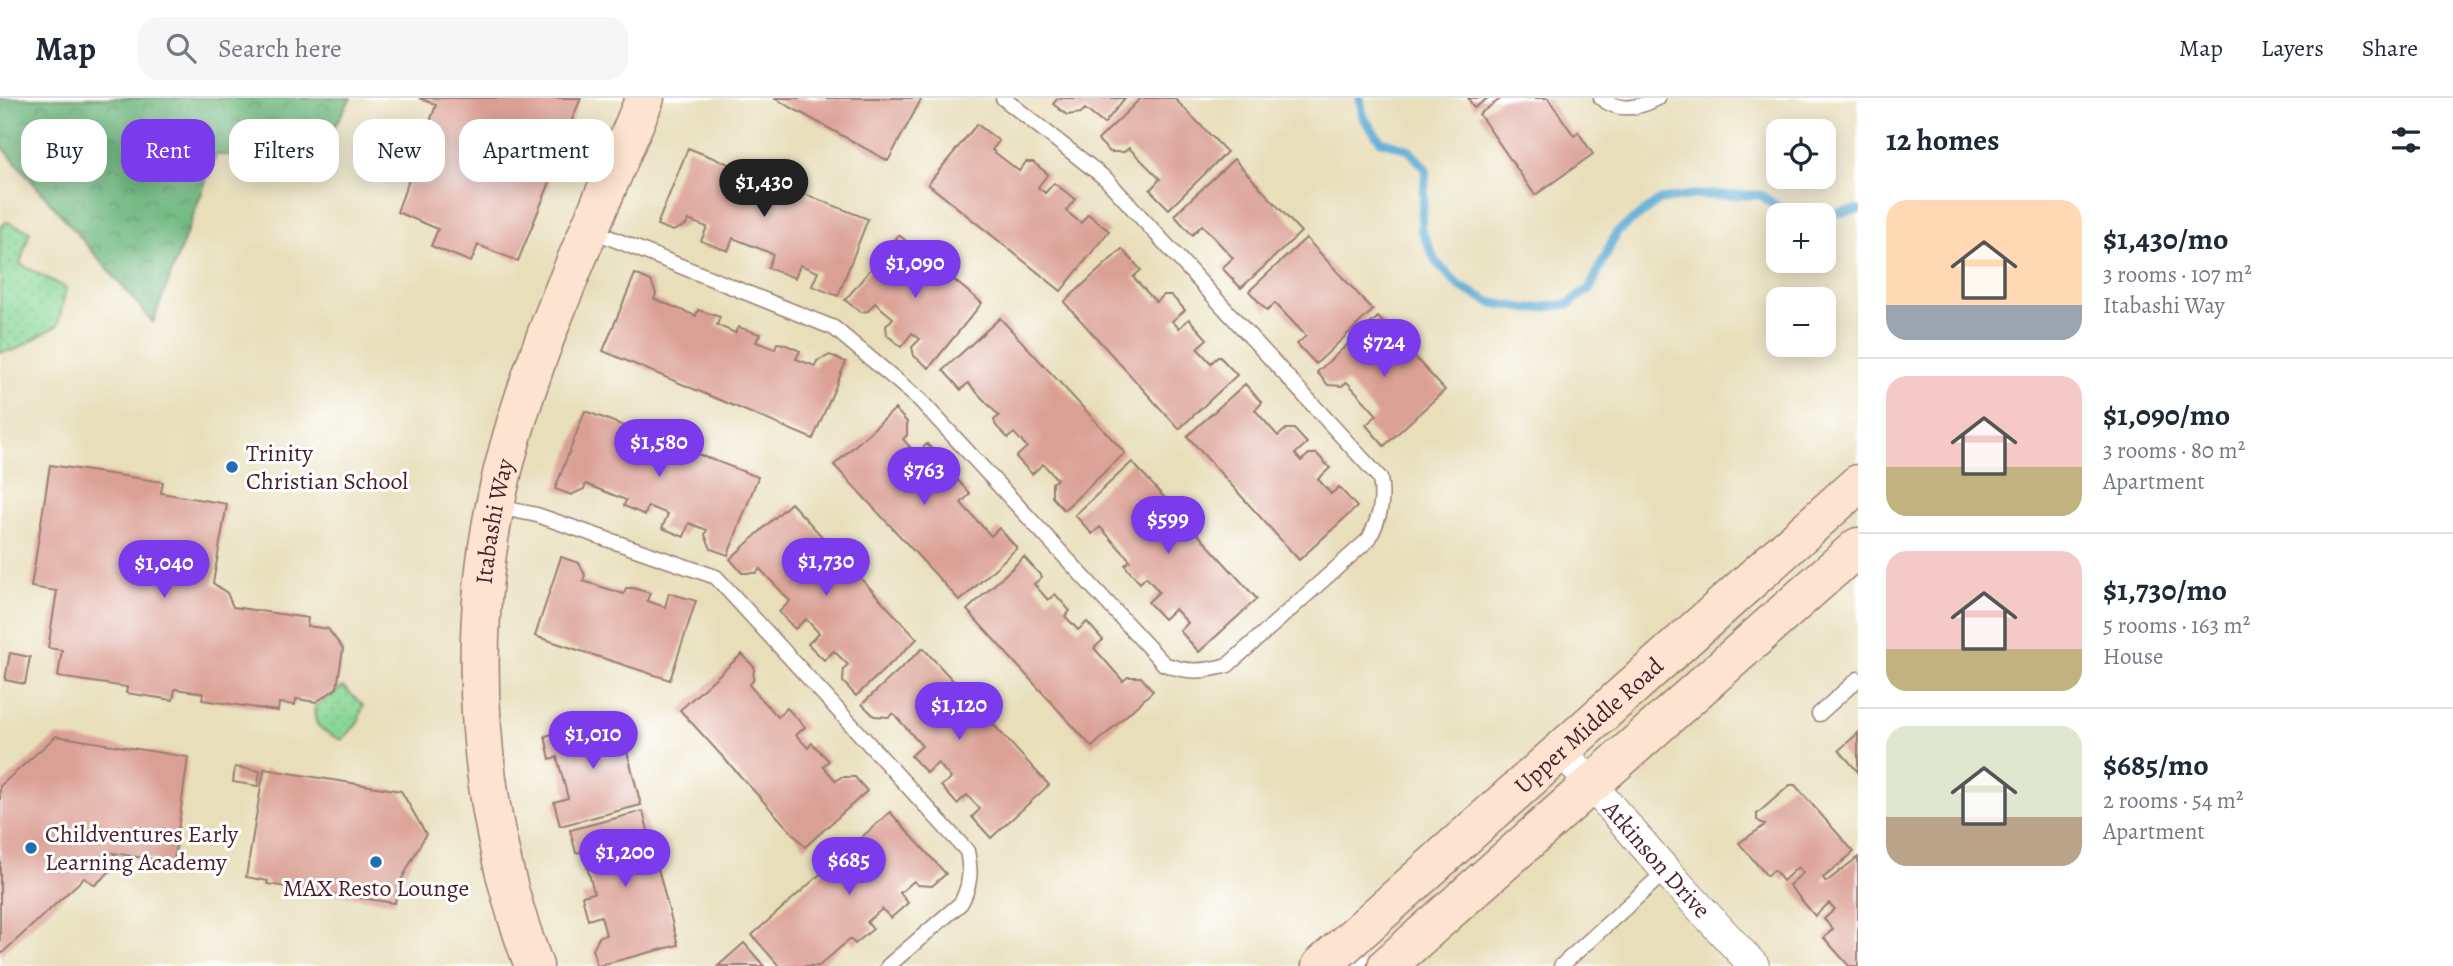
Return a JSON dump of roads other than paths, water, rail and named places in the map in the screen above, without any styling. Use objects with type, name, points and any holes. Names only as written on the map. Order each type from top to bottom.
[{"type":"main road","name":"Itabashi Way","points":[[534,966],[518,919],[502,853],[481,715],[481,614],[495,507],[525,399],[645,98]]},
{"type":"main road","name":"Upper Middle Road","points":[[1321,966],[1858,484]]},
{"type":"main road","name":"Upper Middle Road","points":[[1387,966],[1858,547]]},
{"type":"street","name":"Atkinson Drive","points":[[1562,751],[1666,871],[1754,966]]},
{"type":"lane","points":[[591,230],[834,328],[920,400],[1164,664],[1202,673],[1228,666],[1369,538],[1380,519],[1383,498],[1380,478],[1106,179],[1003,98]]},
{"type":"lane","points":[[1601,98],[1608,104],[1628,108],[1644,106],[1658,98]]},
{"type":"lane","points":[[495,507],[537,515],[716,577],[967,851],[971,871],[968,889],[961,903],[888,966]]},
{"type":"lane","points":[[1819,714],[1858,679]]},
{"type":"lane","points":[[1561,966],[1666,871]]},
{"type":"waterway","points":[[1360,98],[1363,117],[1381,141],[1408,149],[1426,169],[1421,229],[1436,262],[1459,286],[1492,303],[1530,309],[1569,304],[1590,288],[1617,232],[1660,200],[1692,195],[1761,195],[1772,203]]},
{"type":"waterway","points":[[1836,213],[1858,210]]},
{"type":"place","name":"Trinity Christian School","points":[[232,467]]},
{"type":"place","name":"Childventures Early Learning Academy","points":[[31,848]]},
{"type":"place","name":"MAX Resto Lounge","points":[[376,862]]}]
